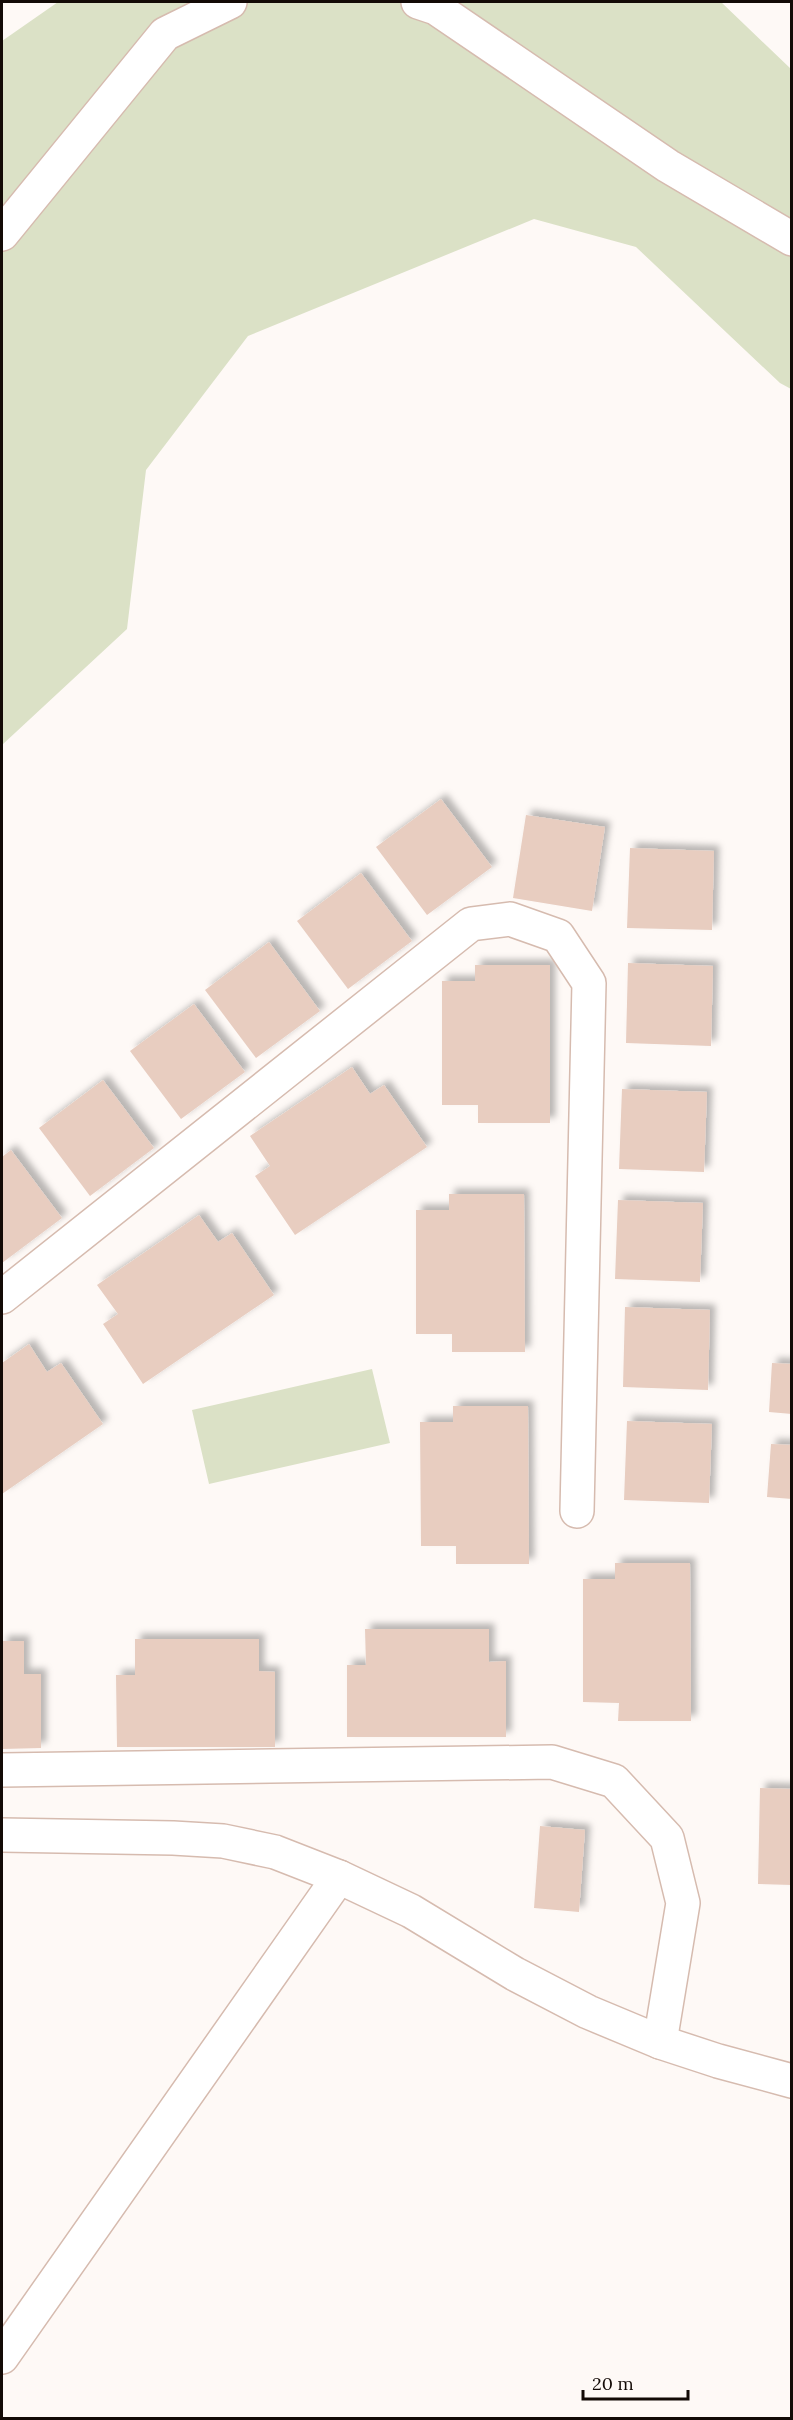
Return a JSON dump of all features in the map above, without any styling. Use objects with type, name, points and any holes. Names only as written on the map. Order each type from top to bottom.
[{"type":"street","points":[[2,234],[165,34],[230,2]]},
{"type":"street","points":[[418,2],[436,8],[668,166],[792,239]]},
{"type":"street","points":[[2,1297],[471,924],[510,919],[558,936],[589,983],[577,1511]]},
{"type":"street","points":[[2,1770],[552,1762],[614,1781],[667,1839],[683,1903],[660,2042]]},
{"type":"street","points":[[2,1836],[173,1838],[223,1841],[275,1852],[339,1877],[411,1911],[515,1974],[588,2012],[660,2042],[792,2081]]},
{"type":"street","points":[[2,2357],[339,1877]]},
{"type":"green space","points":[[58,2],[721,2],[791,69],[791,389],[780,383],[636,247],[534,219],[248,336],[146,470],[127,629],[2,745],[2,41]]},
{"type":"green space","points":[[372,1369],[390,1443],[209,1484],[192,1410]]},
{"type":"building","points":[[441,799],[492,867],[427,915],[376,847]]},
{"type":"building","points":[[526,815],[605,827],[592,911],[513,898]]},
{"type":"building","points":[[630,848],[714,851],[712,930],[627,928]]},
{"type":"building","points":[[361,873],[412,941],[348,989],[297,921]]},
{"type":"building","points":[[269,942],[320,1011],[256,1058],[205,990]]},
{"type":"building","points":[[628,963],[713,966],[711,1046],[626,1043]]},
{"type":"building","points":[[475,965],[550,965],[550,1123],[478,1123],[478,1105],[442,1105],[442,981],[475,981]]},
{"type":"building","points":[[194,1004],[245,1072],[181,1119],[130,1051]]},
{"type":"building","points":[[352,1067],[370,1094],[384,1085],[427,1147],[295,1235],[255,1176],[270,1166],[250,1136]]},
{"type":"building","points":[[103,1080],[154,1148],[90,1196],[39,1128]]},
{"type":"building","points":[[622,1089],[707,1092],[704,1172],[619,1169]]},
{"type":"building","points":[[11,1150],[62,1218],[2,1263],[2,1157]]},
{"type":"building","points":[[449,1194],[524,1194],[525,1352],[452,1352],[452,1334],[416,1334],[416,1210],[449,1210]]},
{"type":"building","points":[[618,1200],[703,1203],[700,1282],[615,1279]]},
{"type":"building","points":[[199,1215],[218,1242],[232,1233],[274,1295],[143,1384],[103,1324],[118,1314],[97,1285]]},
{"type":"building","points":[[625,1307],[710,1310],[708,1390],[623,1387]]},
{"type":"building","points":[[29,1344],[47,1372],[61,1363],[103,1424],[2,1494],[2,1363]]},
{"type":"building","points":[[772,1363],[792,1364],[792,1414],[769,1412]]},
{"type":"building","points":[[453,1406],[528,1406],[529,1564],[456,1564],[456,1546],[421,1546],[420,1422],[453,1422]]},
{"type":"building","points":[[627,1421],[712,1424],[709,1503],[624,1500]]},
{"type":"building","points":[[771,1444],[792,1445],[792,1499],[767,1497]]},
{"type":"building","points":[[615,1563],[690,1563],[691,1721],[618,1721],[619,1703],[583,1702],[583,1579],[615,1579]]},
{"type":"building","points":[[365,1629],[489,1629],[489,1662],[506,1661],[506,1737],[347,1737],[347,1665],[366,1665]]},
{"type":"building","points":[[135,1639],[259,1639],[259,1671],[275,1672],[275,1747],[117,1747],[116,1675],[135,1675]]},
{"type":"building","points":[[2,1641],[24,1641],[24,1674],[41,1674],[41,1748],[2,1749]]},
{"type":"building","points":[[760,1788],[792,1789],[792,1885],[758,1884]]},
{"type":"building","points":[[540,1826],[585,1830],[579,1912],[534,1908]]}]
